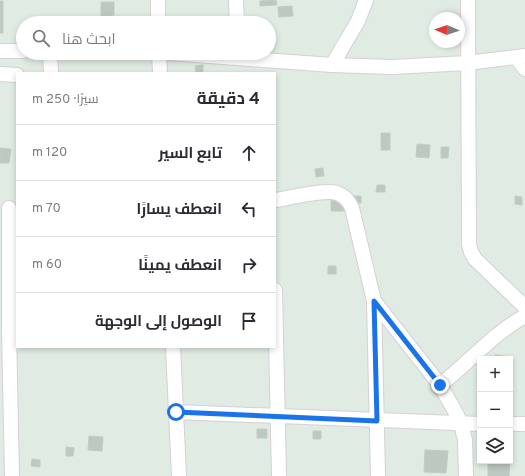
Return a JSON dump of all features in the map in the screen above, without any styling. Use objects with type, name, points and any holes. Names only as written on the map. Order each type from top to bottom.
[{"type":"street","points":[[158,0],[158,16]]},
{"type":"street","points":[[236,0],[237,16]]},
{"type":"street","points":[[332,65],[358,21],[366,0]]},
{"type":"street","points":[[468,0],[467,64],[469,244],[475,259],[525,307]]},
{"type":"street","points":[[0,51],[16,51]]},
{"type":"street","points":[[252,60],[269,66],[332,65],[392,67],[467,64],[521,56],[525,69]]},
{"type":"street","points":[[50,60],[51,72]]},
{"type":"street","points":[[159,60],[160,72]]},
{"type":"street","points":[[0,74],[16,75]]},
{"type":"street","points":[[276,200],[326,192],[336,193],[344,197],[352,208],[374,301],[378,476]]},
{"type":"street","points":[[9,208],[9,330],[12,476]]},
{"type":"street","points":[[374,301],[440,385],[462,424],[465,440],[466,476]]},
{"type":"street","points":[[440,385],[451,377],[490,340],[525,316]]},
{"type":"street","points":[[276,341],[279,476]]},
{"type":"street","points":[[173,348],[179,476]]},
{"type":"street","points":[[176,412],[477,424]]},
{"type":"street","points":[[513,424],[525,424]]},
{"type":"building","points":[[276,0],[277,5],[260,6],[260,1]]},
{"type":"building","points":[[0,1],[3,1],[3,33],[0,33]]},
{"type":"building","points":[[101,2],[114,2],[114,15],[101,16]]},
{"type":"building","points":[[292,6],[293,16],[279,17],[278,7]]},
{"type":"building","points":[[203,65],[203,72],[196,72],[195,66]]},
{"type":"building","points":[[381,133],[390,133],[390,150],[381,150]]},
{"type":"building","points":[[417,144],[430,145],[429,158],[416,157]]},
{"type":"building","points":[[441,147],[449,147],[448,158],[441,158]]},
{"type":"building","points":[[0,148],[11,149],[9,163],[0,163]]},
{"type":"building","points":[[323,168],[324,176],[316,177],[315,169]]},
{"type":"building","points":[[377,185],[385,185],[385,192],[376,192]]},
{"type":"building","points":[[331,195],[346,196],[346,211],[331,211]]},
{"type":"building","points":[[353,196],[361,196],[361,203],[354,203]]},
{"type":"building","points":[[515,196],[522,197],[522,205],[515,204]]},
{"type":"building","points":[[328,266],[336,266],[336,274],[328,274]]},
{"type":"building","points":[[257,429],[267,429],[267,438],[257,438]]},
{"type":"building","points":[[313,431],[321,431],[321,439],[313,439]]},
{"type":"building","points":[[89,436],[103,437],[102,451],[88,450]]},
{"type":"building","points":[[66,447],[74,448],[73,456],[66,456]]},
{"type":"building","points":[[425,450],[448,451],[446,473],[424,472]]},
{"type":"building","points":[[32,459],[40,460],[40,467],[31,466]]},
{"type":"building","points":[[488,464],[510,464],[509,476],[488,476]]},
{"type":"route","points":[[176,412],[377,421],[374,301],[440,385]]}]
